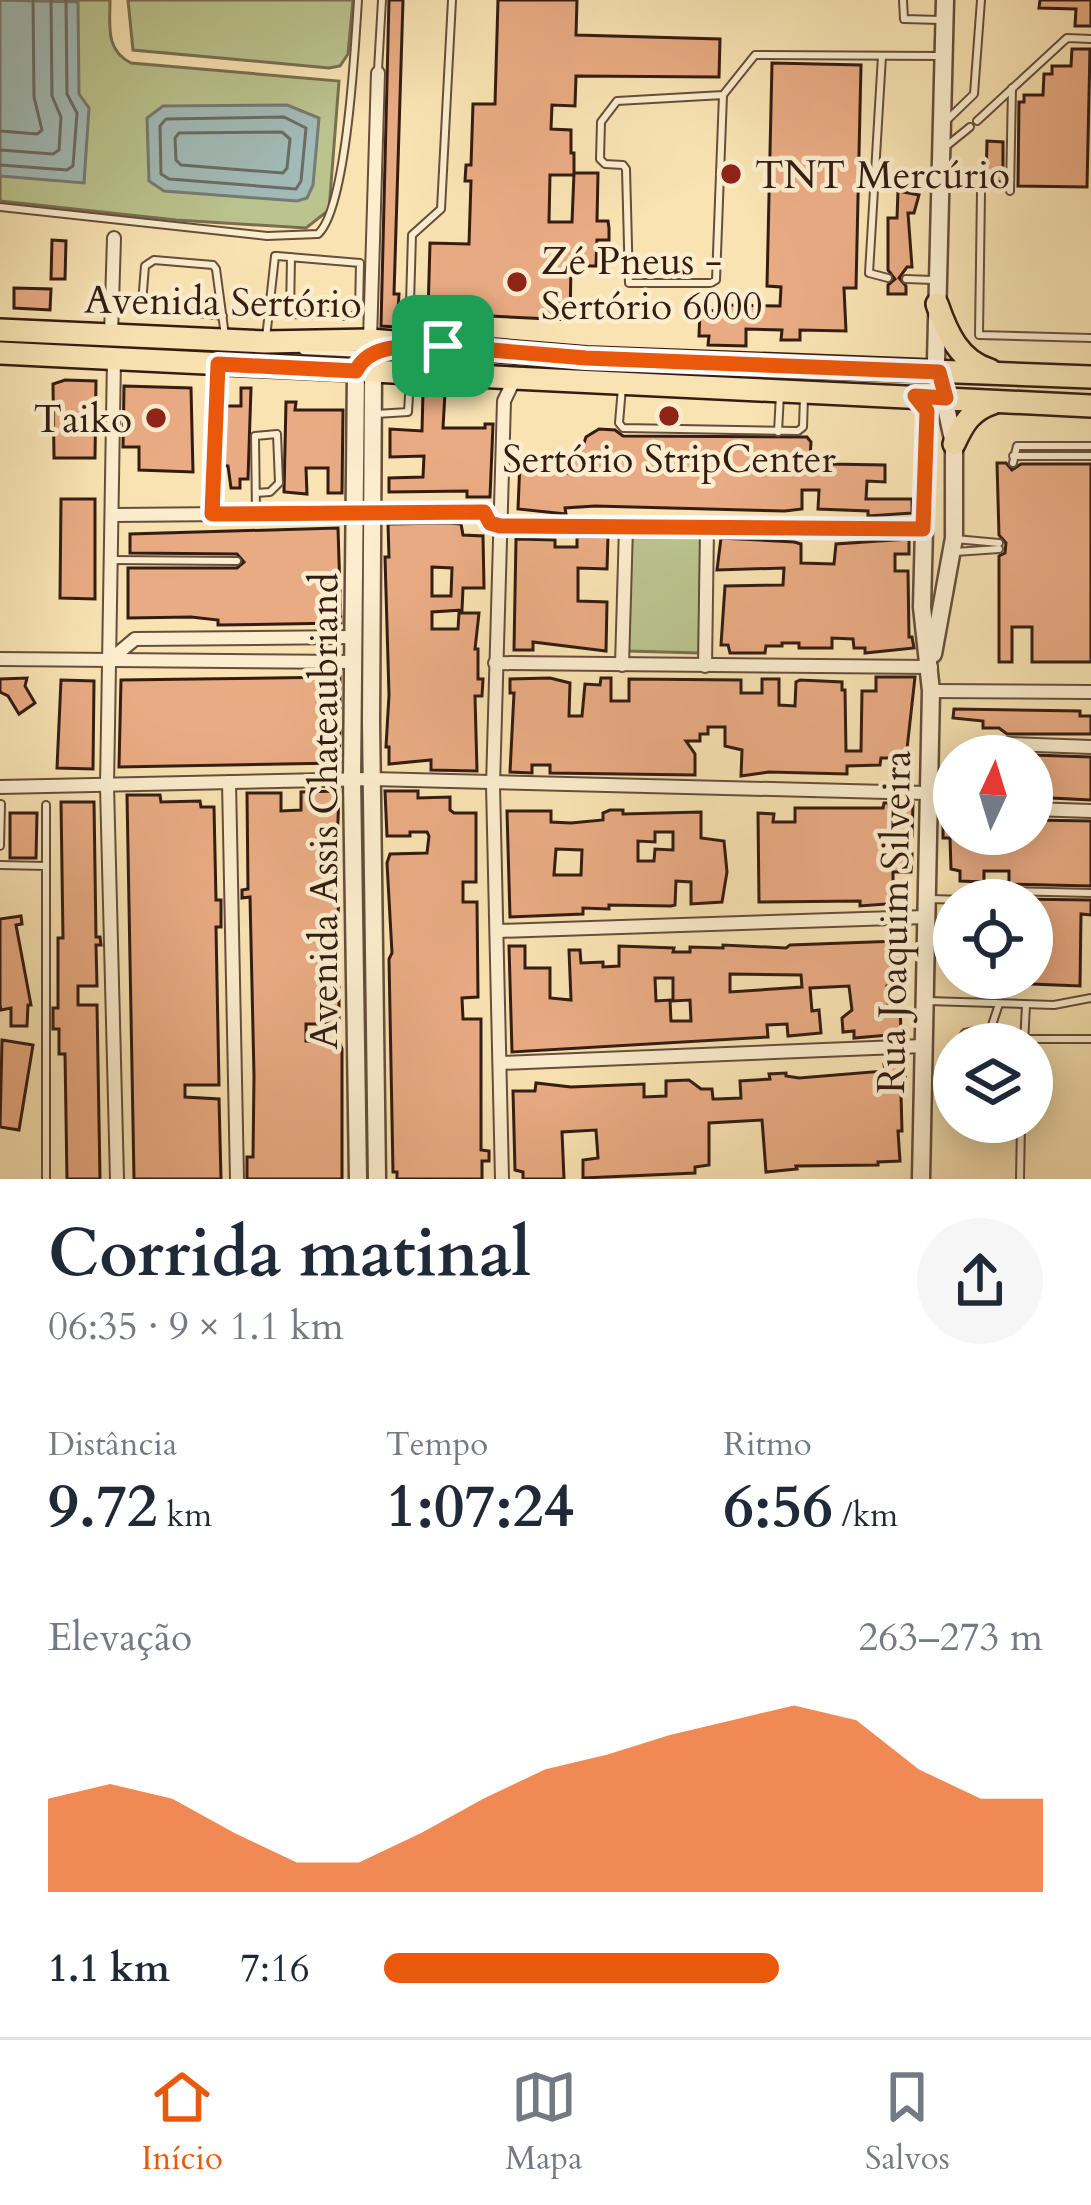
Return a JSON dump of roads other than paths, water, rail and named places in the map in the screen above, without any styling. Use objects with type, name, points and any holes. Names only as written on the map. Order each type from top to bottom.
[{"type":"main road","points":[[937,304],[952,341],[966,357],[1002,373]]},
{"type":"main road","name":"Avenida Sertório","points":[[0,333],[218,364],[365,360],[409,342],[942,385],[998,401],[1090,386]]},
{"type":"main road","name":"Avenida Sertório","points":[[0,350],[225,340],[266,342],[410,373],[915,396],[942,385],[1002,373],[1090,386]]},
{"type":"main road","points":[[365,360],[383,349],[443,346]]},
{"type":"main road","points":[[954,444],[971,415],[998,401]]},
{"type":"street","name":"Rua Joaquim Silveira","points":[[931,667],[953,545],[954,444],[942,385],[937,304],[945,0]]},
{"type":"street","points":[[365,360],[378,74]]},
{"type":"street","points":[[114,238],[107,786],[117,1179]]},
{"type":"street","name":"Avenida Assis Chateaubriand","points":[[358,1179],[367,1134],[365,941],[372,779],[353,662],[372,414],[365,360]]},
{"type":"street","name":"Avenida Assis Chateaubriand","points":[[365,360],[362,722],[352,779],[365,941]]},
{"type":"street","points":[[502,1179],[493,785],[505,401],[515,378]]},
{"type":"street","name":"Rua Joaquim Silveira","points":[[915,396],[927,411],[922,607],[932,692],[921,1179]]},
{"type":"street","points":[[114,515],[484,512],[490,523],[500,526],[923,529]]},
{"type":"street","points":[[622,665],[626,527]]},
{"type":"street","points":[[705,666],[706,528]]},
{"type":"street","points":[[109,661],[134,639],[354,637]]},
{"type":"street","points":[[228,639],[229,662]]},
{"type":"street","points":[[0,659],[353,662]]},
{"type":"street","points":[[495,663],[931,667]]},
{"type":"street","points":[[932,692],[1091,692]]},
{"type":"street","points":[[1053,748],[1091,747]]},
{"type":"street","points":[[0,787],[372,779],[933,802]]},
{"type":"street","points":[[229,782],[237,1179]]},
{"type":"street","points":[[1053,810],[1091,811]]},
{"type":"street","points":[[498,931],[926,908]]},
{"type":"street","points":[[500,1063],[923,1046]]},
{"type":"street","name":"Avenida Assis Chateaubriand","points":[[367,1134],[377,1179]]},
{"type":"lane","points":[[0,207],[267,236],[318,234],[331,219],[337,195],[358,0]]},
{"type":"lane","points":[[378,74],[382,0]]},
{"type":"lane","points":[[409,342],[412,235],[441,209],[452,0]]},
{"type":"lane","points":[[903,0],[904,19],[944,20]]},
{"type":"lane","points":[[941,125],[974,94],[981,0]]},
{"type":"lane","points":[[941,151],[1067,38],[1091,39]]},
{"type":"lane","points":[[723,94],[619,101],[602,120],[601,161],[626,169],[629,283],[716,280],[723,94],[755,55],[943,56]]},
{"type":"lane","points":[[882,56],[869,273],[888,278]]},
{"type":"lane","points":[[1010,191],[1012,88]]},
{"type":"lane","points":[[981,191],[979,335],[1091,338]]},
{"type":"lane","points":[[266,342],[273,258],[291,257],[360,262],[358,314],[290,314],[291,257]]},
{"type":"lane","points":[[224,316],[146,307],[142,303],[145,266],[154,260],[213,265],[224,316],[225,340]]},
{"type":"lane","points":[[907,279],[938,281]]},
{"type":"lane","points":[[0,333],[365,360]]},
{"type":"lane","points":[[0,350],[942,385],[1090,386]]},
{"type":"lane","points":[[212,514],[218,364]]},
{"type":"lane","points":[[372,414],[408,412],[410,373]]},
{"type":"lane","points":[[622,383],[621,428],[802,429],[805,393]]},
{"type":"lane","points":[[778,432],[780,392]]},
{"type":"lane","points":[[256,493],[270,492],[279,483],[277,434],[255,436],[256,514]]},
{"type":"lane","points":[[1091,446],[1017,446],[1013,459],[1091,456]]},
{"type":"lane","points":[[973,551],[974,540]]},
{"type":"lane","points":[[974,540],[999,546],[973,551],[953,545],[974,540]]},
{"type":"lane","points":[[112,560],[237,561]]},
{"type":"lane","points":[[0,846],[1,804]]},
{"type":"lane","points":[[46,805],[46,1179]]},
{"type":"lane","points":[[0,865],[46,866]]},
{"type":"lane","points":[[1053,892],[1091,892]]},
{"type":"lane","points":[[926,908],[933,907]]},
{"type":"lane","points":[[924,1001],[1071,1005],[1091,998]]},
{"type":"lane","points":[[993,1023],[999,1004]]},
{"type":"lane","points":[[1025,1023],[1026,1005]]},
{"type":"lane","points":[[1053,1040],[1091,1039]]},
{"type":"lane","points":[[1020,1179],[1021,1143]]},
{"type":"water","points":[[0,0],[78,2],[79,94],[89,108],[84,183],[0,176]]},
{"type":"water","points":[[287,105],[319,118],[313,185],[307,198],[164,191],[149,181],[147,118],[163,106]]},
{"type":"place","name":"TNT Mercúrio","points":[[731,174]]},
{"type":"place","name":"Zé Pneus - Sertório 6000","points":[[517,282]]},
{"type":"place","name":"Sertório StripCenter","points":[[669,416]]},
{"type":"place","name":"Taiko","points":[[156,418]]}]
